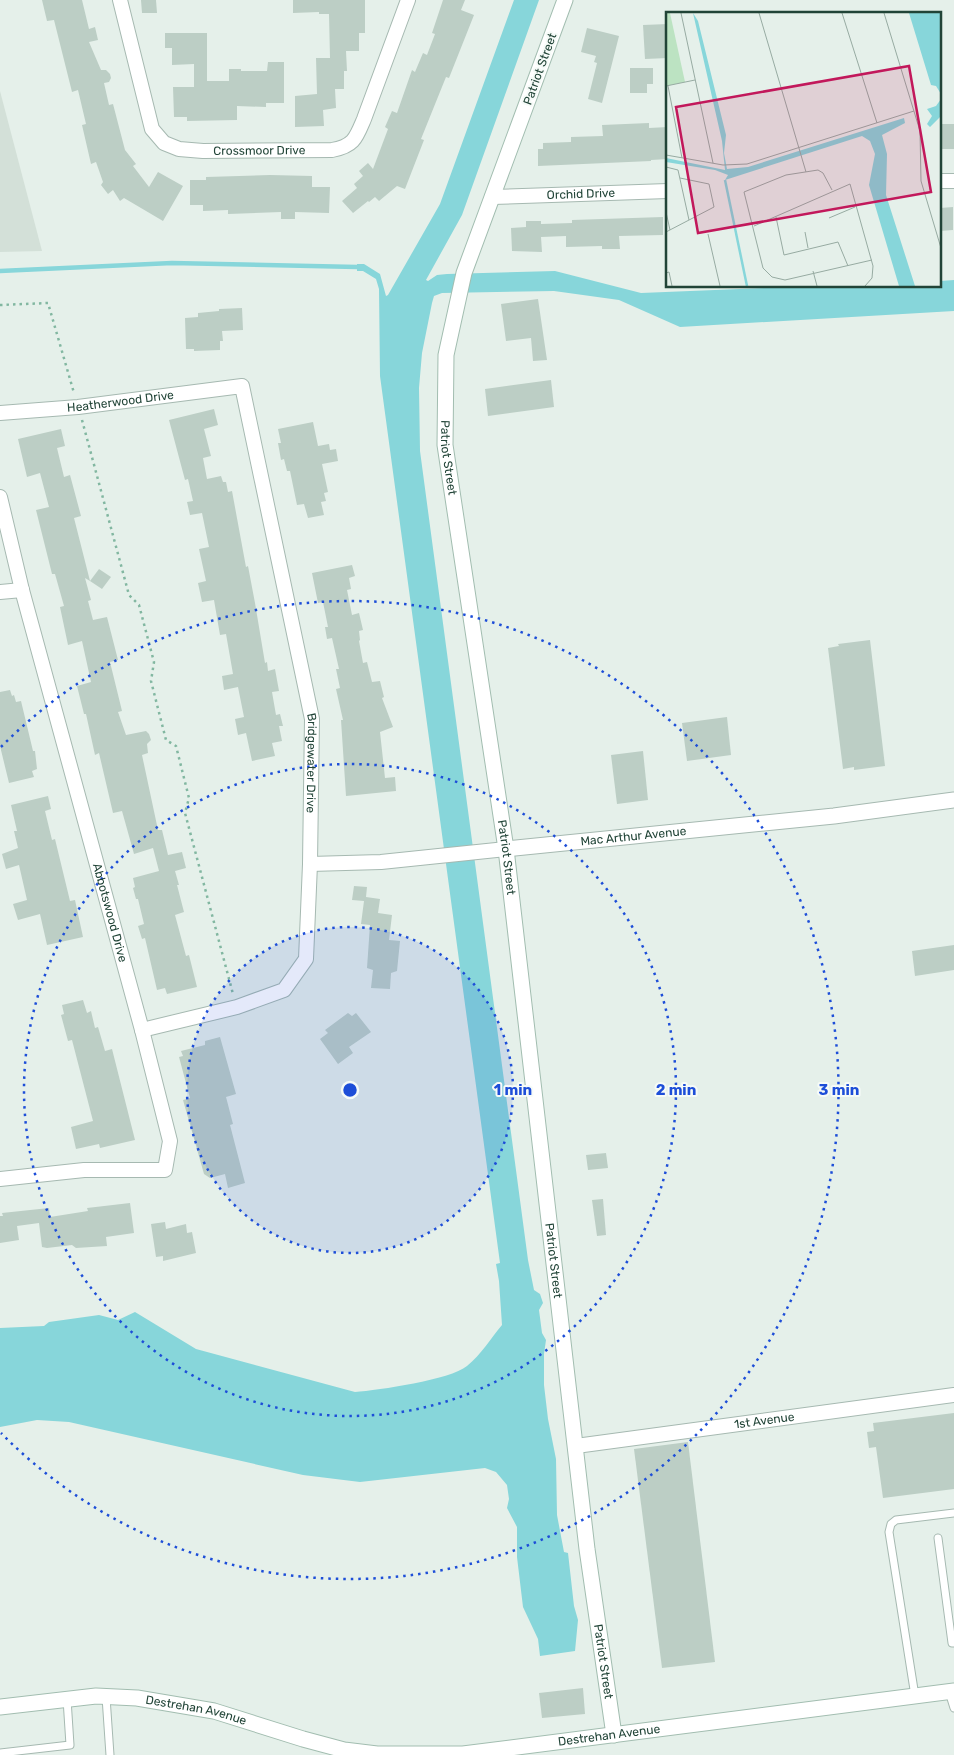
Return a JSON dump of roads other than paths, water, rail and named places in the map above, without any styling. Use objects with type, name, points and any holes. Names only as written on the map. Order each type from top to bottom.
[{"type":"main road","name":"Patriot Street","points":[[565,0],[464,272],[446,355],[445,445],[506,849],[588,1559],[614,1735]]},
{"type":"main road","name":"Mac Arthur Avenue","points":[[506,849],[834,816],[954,800]]},
{"type":"main road","name":"Destrehan Avenue","points":[[0,1707],[106,1696],[138,1698],[214,1711],[303,1740],[344,1750],[377,1754],[464,1754],[951,1692]]},
{"type":"street","name":"Crossmoor Drive","points":[[120,0],[152,129],[158,138],[171,148],[203,151],[332,150],[344,148],[350,144],[356,137],[364,119],[408,0]]},
{"type":"street","name":"Orchid Drive","points":[[492,197],[666,191]]},
{"type":"street","name":"Heatherwood Drive","points":[[0,413],[78,406],[242,386]]},
{"type":"street","name":"Bridgewater Drive","points":[[142,1030],[237,1007],[284,990],[306,959],[310,864],[312,719],[242,386]]},
{"type":"street","name":"Abbotswood Drive","points":[[0,496],[22,590],[142,1030],[170,1141],[164,1170],[84,1170],[0,1179]]},
{"type":"street","points":[[0,592],[22,590]]},
{"type":"street","name":"Mac Arthur Avenue","points":[[310,864],[381,862],[506,849]]},
{"type":"street","name":"1st Avenue","points":[[576,1446],[954,1395]]},
{"type":"lane","points":[[915,1696],[889,1532],[891,1524],[896,1520],[954,1513]]},
{"type":"lane","points":[[938,1538],[952,1643],[954,1643]]},
{"type":"lane","points":[[951,1692],[954,1708]]},
{"type":"lane","points":[[106,1696],[110,1755]]},
{"type":"lane","points":[[0,1753],[70,1745],[67,1699]]},
{"type":"water","points":[[514,0],[539,0],[462,215],[426,280],[428,281],[437,275],[447,274],[555,271],[641,293],[761,288],[942,288],[942,281],[954,280],[954,311],[680,327],[619,300],[554,291],[442,293],[434,296],[422,353],[419,388],[420,451],[528,1260],[534,1290],[540,1294],[543,1303],[539,1310],[542,1333],[546,1340],[544,1385],[556,1459],[557,1515],[564,1552],[568,1553],[574,1606],[578,1620],[575,1651],[540,1656],[538,1639],[523,1607],[517,1557],[517,1527],[507,1508],[509,1499],[507,1485],[496,1472],[485,1468],[360,1482],[303,1475],[69,1422],[37,1420],[0,1427],[0,1328],[44,1326],[49,1322],[99,1315],[118,1320],[135,1312],[196,1349],[355,1392],[414,1384],[458,1371],[477,1357],[502,1325],[496,1264],[500,1263],[380,376],[379,289],[376,279],[363,271],[357,271],[357,264],[364,264],[380,274],[386,296],[388,295],[440,204]]},
{"type":"waterway","points":[[0,271],[172,263],[357,267]]}]
